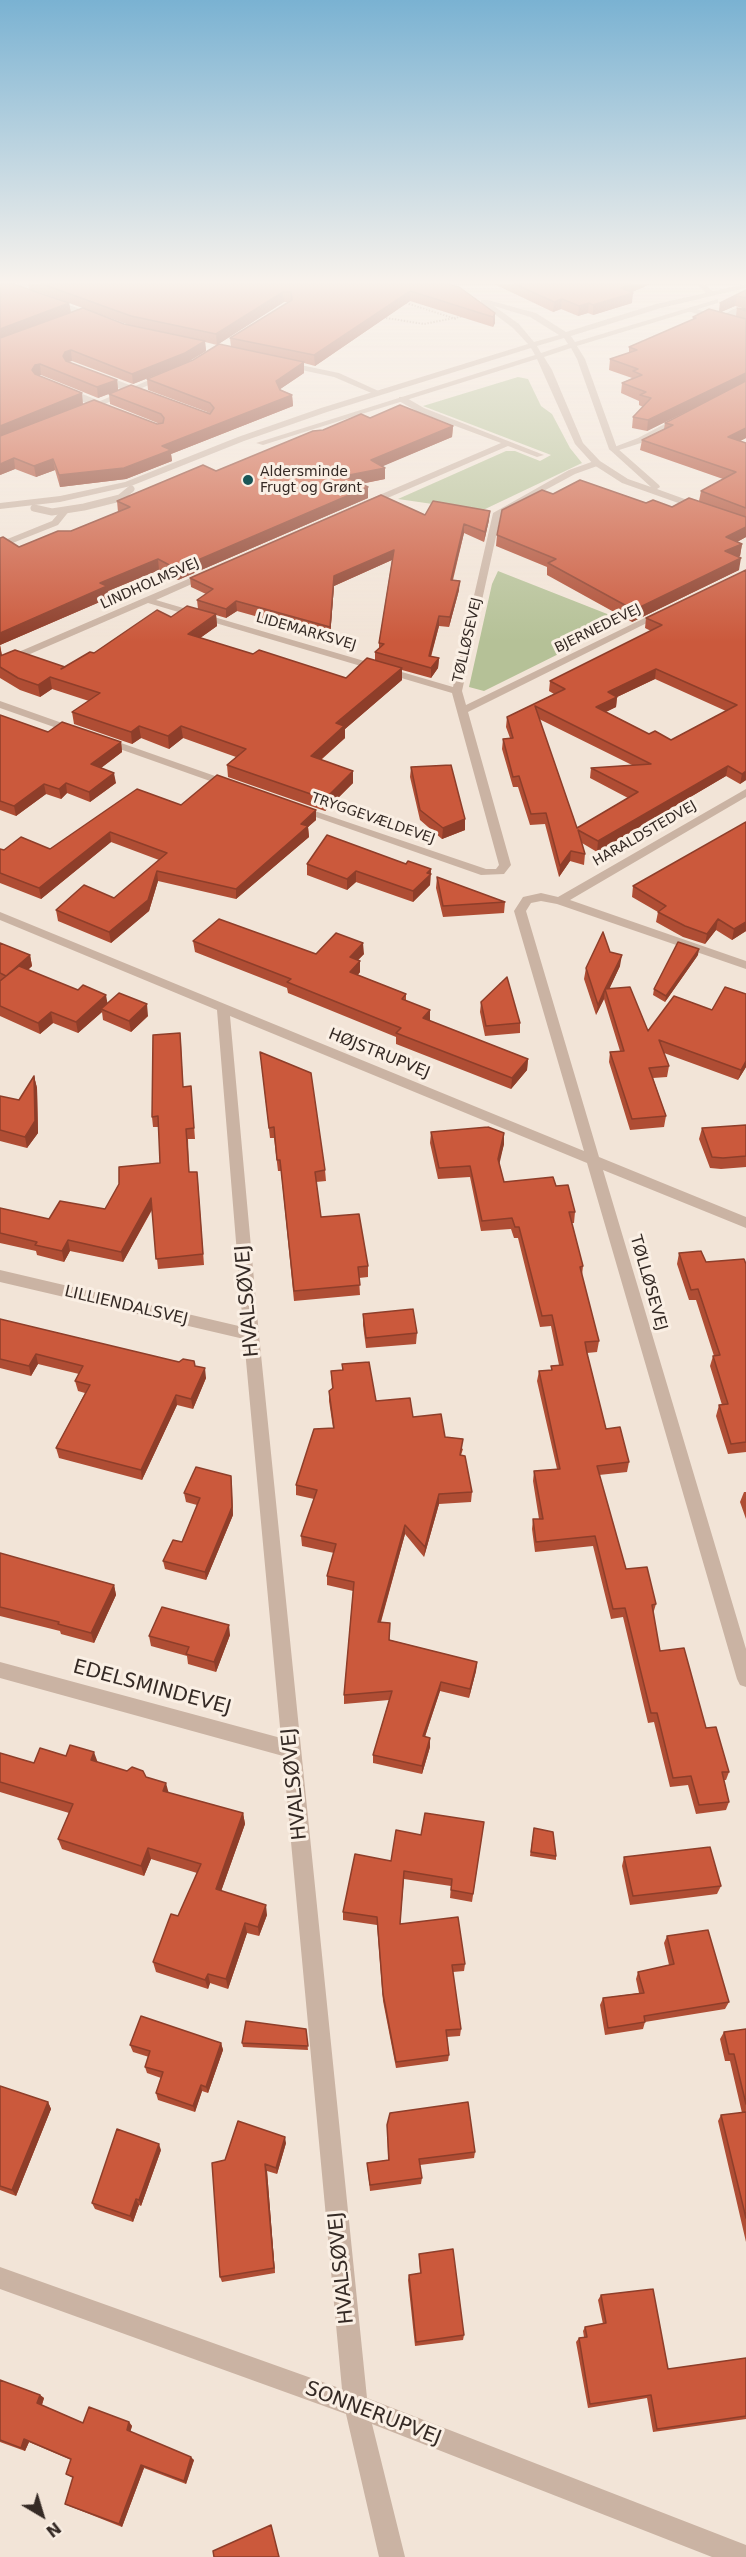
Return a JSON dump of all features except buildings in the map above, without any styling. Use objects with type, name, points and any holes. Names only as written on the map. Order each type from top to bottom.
[{"type":"street","points":[[0,506],[60,499],[128,484],[251,435],[348,403]]},
{"type":"street","points":[[0,512],[84,501],[131,489],[260,443],[388,403]]},
{"type":"street","points":[[409,403],[421,410],[540,455]]},
{"type":"street","points":[[562,403],[579,444],[597,463],[626,482],[712,513]]},
{"type":"street","points":[[596,403],[613,449],[632,469],[668,496]]},
{"type":"street","points":[[75,413],[97,404]]},
{"type":"street","points":[[613,449],[641,440],[694,412]]},
{"type":"street","points":[[355,509],[508,442]]},
{"type":"street","name":"TØLLØSEVEJ","points":[[500,873],[505,865],[457,691],[496,513],[572,472],[597,463]]},
{"type":"street","points":[[0,545],[55,523],[66,510]]},
{"type":"street","name":"LINDHOLMSVEJ","points":[[0,664],[223,566]]},
{"type":"street","name":"LIDEMARKSVEJ","points":[[147,600],[457,691]]},
{"type":"street","name":"BJERNEDEVEJ","points":[[461,711],[672,608]]},
{"type":"street","points":[[0,704],[240,788]]},
{"type":"street","name":"HARALDSTEDVEJ","points":[[560,901],[746,792]]},
{"type":"street","name":"TRYGGEVÆLDEVEJ","points":[[285,804],[485,873],[500,873]]},
{"type":"street","name":"TØLLØSEVEJ","points":[[560,901],[542,897],[527,900],[520,911],[746,1678]]},
{"type":"street","points":[[560,901],[746,965]]},
{"type":"street","name":"HØJSTRUPVEJ","points":[[0,916],[746,1223]]},
{"type":"street","name":"HVALSØVEJ","points":[[223,1008],[251,1335],[356,2406],[392,2557]]},
{"type":"street","name":"LILLIENDALSVEJ","points":[[0,1276],[251,1335]]},
{"type":"street","name":"EDELSMINDEVEJ","points":[[0,1670],[292,1750]]},
{"type":"street","name":"SONNERUPVEJ","points":[[0,2278],[356,2406],[744,2557]]},
{"type":"lane","points":[[97,404],[106,409]]},
{"type":"lane","points":[[34,508],[52,512],[66,510],[111,501],[131,489]]},
{"type":"green space","points":[[432,403],[540,403],[552,414],[570,448],[582,463],[481,511],[398,499],[506,451],[515,451],[540,461],[551,455],[423,406]]},
{"type":"green space","points":[[498,571],[625,621],[484,691],[469,687],[492,584]]},
{"type":"place","name":"Aldersminde Frugt og Grønt","points":[[248,480]]}]
